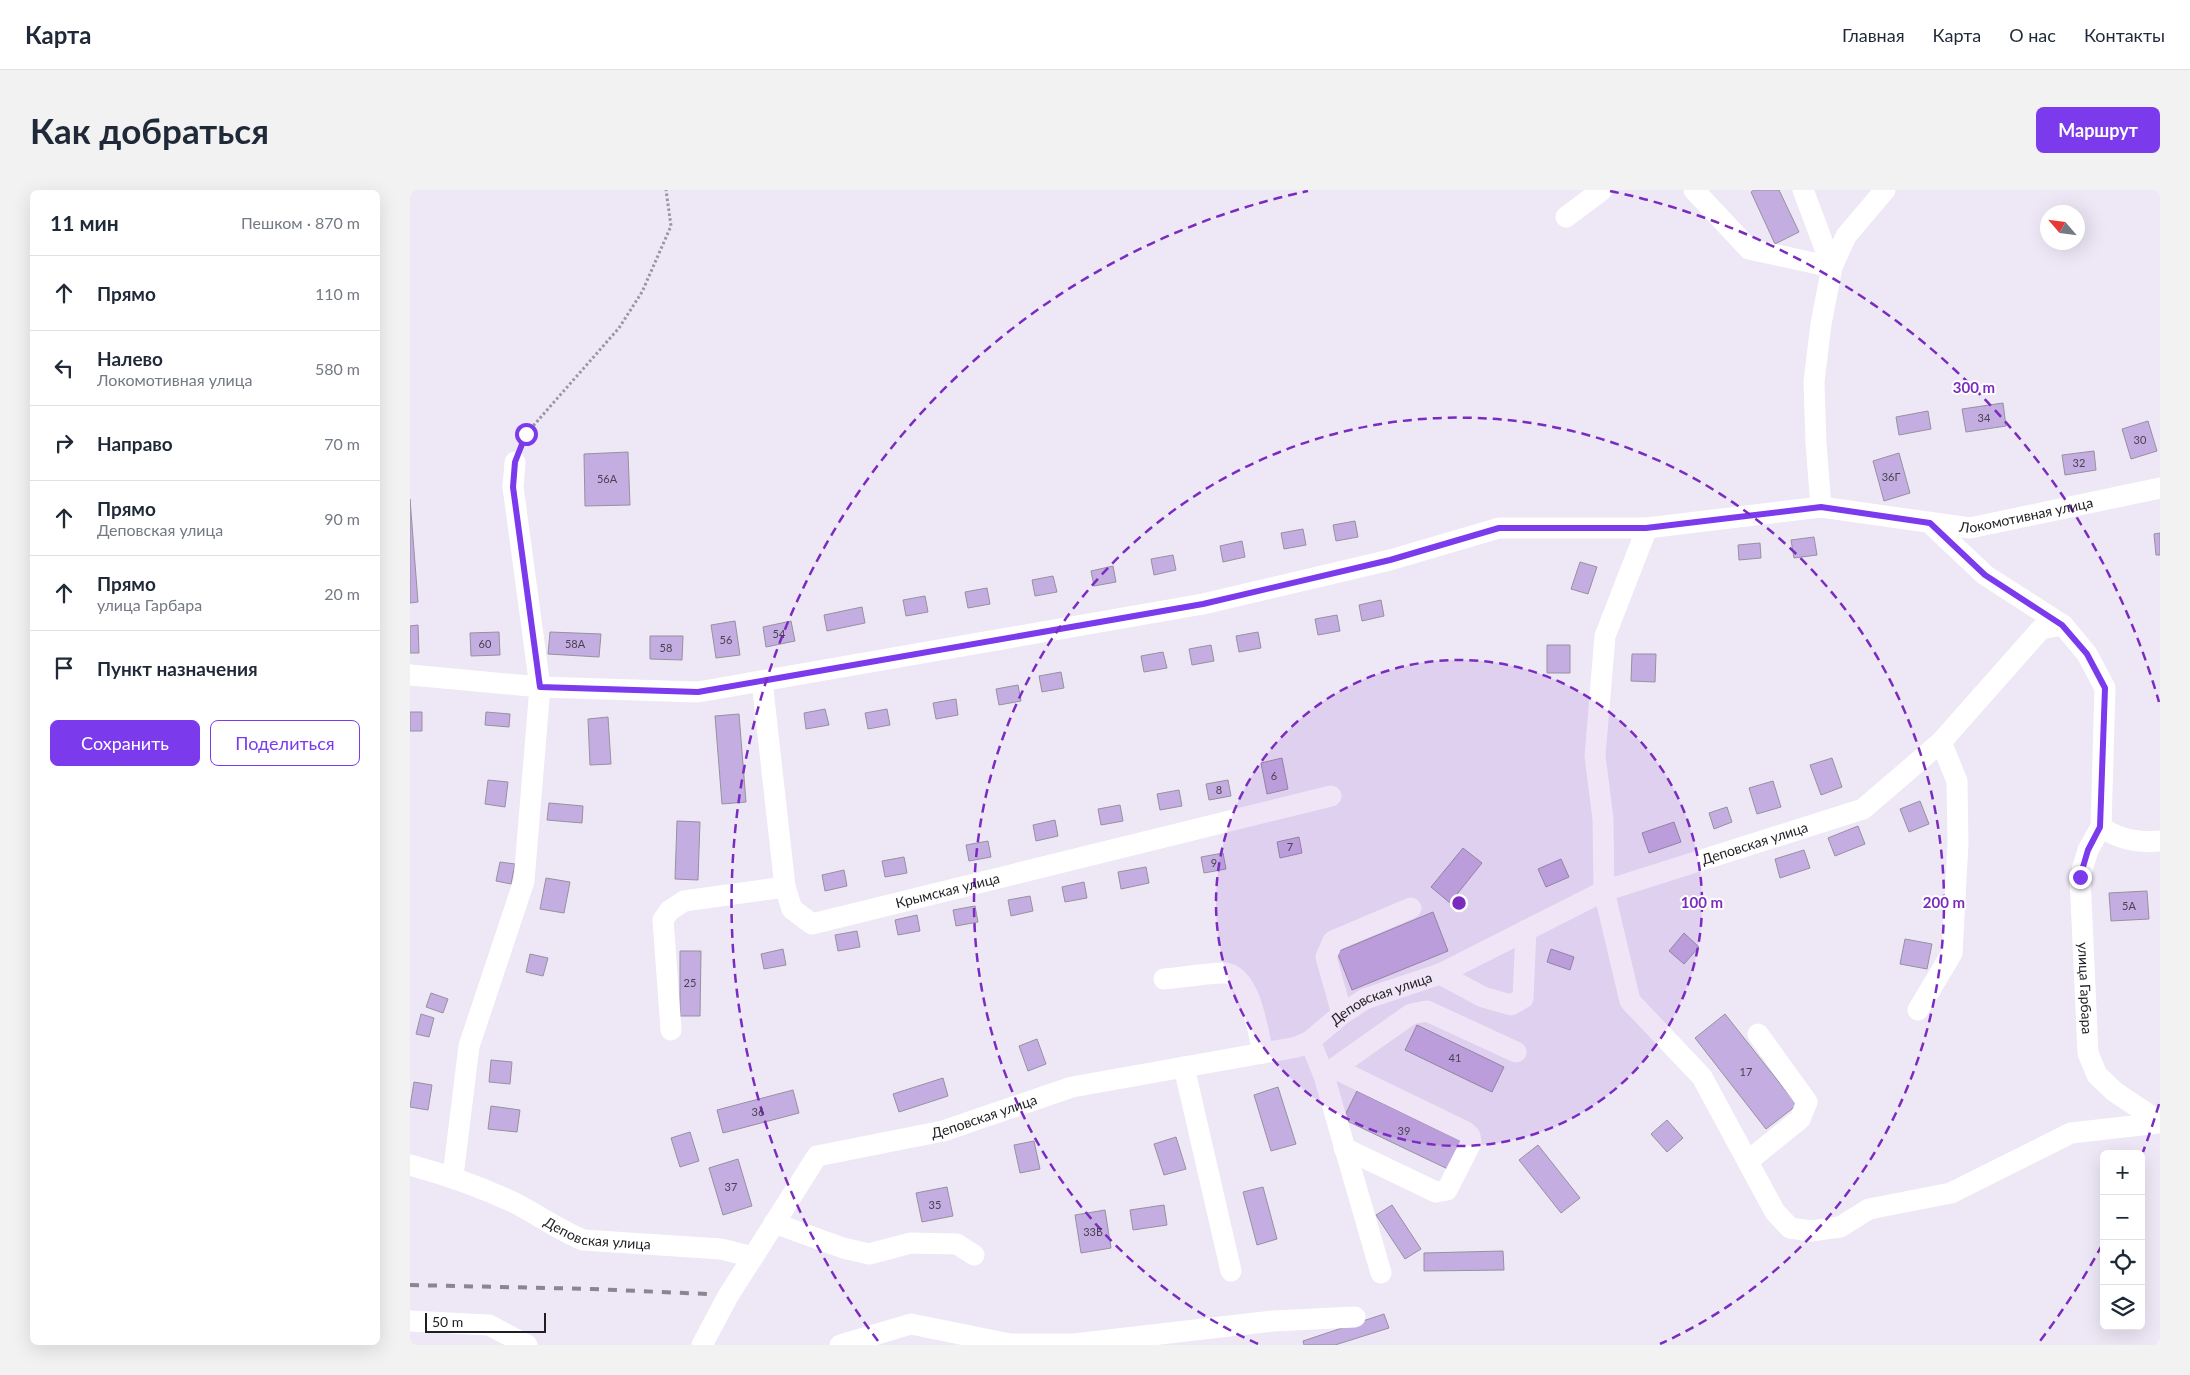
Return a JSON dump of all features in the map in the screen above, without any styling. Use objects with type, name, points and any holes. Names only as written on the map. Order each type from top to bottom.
[{"type":"street","points":[[1566,217],[1602,190]]},
{"type":"street","points":[[1694,190],[1749,249],[1832,268]]},
{"type":"street","points":[[1803,190],[1832,268]]},
{"type":"street","points":[[1821,507],[1814,382],[1821,324],[1832,268],[1846,236],[1885,190]]},
{"type":"street","points":[[453,1176],[469,1046],[524,881],[540,687],[513,487],[515,462]]},
{"type":"street","name":"Локомотивная улица","points":[[410,675],[540,687],[698,692],[1203,604],[1390,560],[1499,528],[1646,528],[1821,507],[1970,528],[2160,488]]},
{"type":"street","points":[[1930,523],[1985,575],[2062,625],[2087,654],[2105,688],[2100,827],[2113,836],[2131,840],[2160,841]]},
{"type":"street","points":[[1646,528],[1605,636],[1595,756],[1603,820],[1604,891],[1630,1001],[1702,1077],[1775,1212],[1790,1228],[1811,1231],[1840,1227],[1869,1209],[1951,1194],[2071,1133],[2160,1122]]},
{"type":"street","name":"Деповская улица","points":[[410,1165],[453,1176],[516,1204],[562,1232],[583,1240],[720,1249],[753,1257],[817,1156],[943,1131],[1072,1086],[1297,1047],[1310,1041],[1342,1014],[1365,999],[1440,974],[1604,891],[1863,809],[1941,742],[2041,629],[2062,625]]},
{"type":"street","name":"Крымская улица","points":[[762,681],[785,886],[792,909],[812,924],[1331,796]]},
{"type":"street","points":[[1918,1010],[1952,953],[1958,843],[1956,781],[1941,742]]},
{"type":"street","name":"улица Гарбара","points":[[2100,827],[2088,850],[2080,877],[2088,1053],[2097,1075],[2116,1092],[2160,1122]]},
{"type":"street","points":[[671,1030],[663,920],[669,911],[684,900],[785,886]]},
{"type":"street","points":[[1342,1014],[1326,958],[1333,942],[1411,908]]},
{"type":"street","points":[[1440,974],[1483,997],[1511,1005],[1523,998],[1526,930]]},
{"type":"street","points":[[1164,979],[1226,973],[1239,980],[1251,1002],[1263,1053]]},
{"type":"street","points":[[1330,1072],[1411,1014],[1427,1011],[1516,1052]]},
{"type":"street","points":[[1748,1161],[1800,1119],[1807,1102],[1758,1034]]},
{"type":"street","points":[[1310,1041],[1330,1072],[1344,1148],[1381,1273]]},
{"type":"street","points":[[1184,1067],[1231,1271]]},
{"type":"street","points":[[1330,1072],[1466,1132],[1470,1136],[1471,1143],[1447,1190],[1436,1192],[1344,1148]]},
{"type":"street","points":[[774,1223],[843,1248],[869,1254],[911,1243],[957,1244],[974,1255]]},
{"type":"street","points":[[702,1345],[728,1296],[753,1257]]},
{"type":"street","points":[[840,1345],[912,1324],[1010,1344],[1074,1344],[1273,1320],[1355,1318]]},
{"type":"street","points":[[410,1321],[489,1325],[527,1345]]},
{"type":"path","points":[[515,462],[526,434],[619,328],[642,292],[671,226],[666,190]]},
{"type":"building","points":[[1754,190],[1779,190],[1799,232],[1775,244],[1751,192]]},
{"type":"building","points":[[2003,403],[2006,426],[1966,432],[1962,409]]},
{"type":"building","points":[[1928,411],[1931,429],[1899,435],[1896,417]]},
{"type":"building","points":[[2148,421],[2157,451],[2131,459],[2122,429]]},
{"type":"building","points":[[2094,451],[2096,470],[2065,475],[2062,455]]},
{"type":"building","points":[[628,452],[630,505],[585,506],[584,454]]},
{"type":"building","points":[[1899,453],[1910,493],[1884,501],[1873,461]]},
{"type":"building","points":[[410,499],[418,602],[410,603]]},
{"type":"building","points":[[1355,521],[1358,537],[1336,541],[1333,525]]},
{"type":"building","points":[[1303,529],[1306,545],[1284,549],[1281,533]]},
{"type":"building","points":[[2160,533],[2160,555],[2156,555],[2154,534]]},
{"type":"building","points":[[1814,537],[1817,555],[1794,558],[1791,540]]},
{"type":"building","points":[[1242,541],[1245,557],[1223,562],[1220,546]]},
{"type":"building","points":[[1760,543],[1761,558],[1739,560],[1738,545]]},
{"type":"building","points":[[1173,555],[1176,570],[1154,575],[1151,559]]},
{"type":"building","points":[[1580,562],[1597,567],[1588,594],[1571,589]]},
{"type":"building","points":[[1113,566],[1116,582],[1094,586],[1091,571]]},
{"type":"building","points":[[1053,576],[1057,592],[1035,596],[1032,580]]},
{"type":"building","points":[[987,588],[990,604],[968,608],[965,592]]},
{"type":"building","points":[[925,596],[928,612],[906,616],[903,600]]},
{"type":"building","points":[[1381,600],[1384,616],[1362,621],[1359,605]]},
{"type":"building","points":[[862,607],[865,623],[827,631],[824,615]]},
{"type":"building","points":[[1337,615],[1340,631],[1318,635],[1315,619]]},
{"type":"building","points":[[735,621],[740,655],[716,658],[711,625]]},
{"type":"building","points":[[791,621],[795,641],[766,647],[763,627]]},
{"type":"building","points":[[418,625],[419,653],[410,653],[410,626]]},
{"type":"building","points":[[499,632],[500,655],[471,656],[470,633]]},
{"type":"building","points":[[550,632],[601,634],[599,657],[548,654]]},
{"type":"building","points":[[1258,632],[1261,648],[1239,652],[1236,636]]},
{"type":"building","points":[[650,636],[683,636],[682,660],[650,659]]},
{"type":"building","points":[[1211,645],[1214,661],[1192,665],[1189,649]]},
{"type":"building","points":[[1547,645],[1570,645],[1570,673],[1547,673]]},
{"type":"building","points":[[1163,652],[1167,668],[1144,672],[1141,656]]},
{"type":"building","points":[[1632,654],[1656,654],[1655,682],[1631,681]]},
{"type":"building","points":[[1061,672],[1064,688],[1042,692],[1039,676]]},
{"type":"building","points":[[1018,685],[1021,701],[999,705],[996,689]]},
{"type":"building","points":[[956,699],[958,715],[936,719],[933,703]]},
{"type":"building","points":[[825,709],[829,725],[806,729],[804,713]]},
{"type":"building","points":[[887,709],[890,725],[868,729],[865,713]]},
{"type":"building","points":[[410,712],[422,712],[422,731],[410,731]]},
{"type":"building","points":[[486,712],[510,714],[509,727],[485,725]]},
{"type":"building","points":[[739,714],[746,802],[722,804],[715,716]]},
{"type":"building","points":[[608,717],[611,764],[590,765],[588,719]]},
{"type":"building","points":[[1282,758],[1288,789],[1267,794],[1261,763]]},
{"type":"building","points":[[1832,758],[1842,787],[1821,795],[1810,765]]},
{"type":"building","points":[[488,780],[508,782],[505,807],[485,804]]},
{"type":"building","points":[[1228,780],[1231,796],[1209,800],[1206,784]]},
{"type":"building","points":[[1773,781],[1781,807],[1757,814],[1749,788]]},
{"type":"building","points":[[1179,790],[1182,806],[1160,810],[1157,794]]},
{"type":"building","points":[[1920,801],[1929,824],[1909,832],[1900,809]]},
{"type":"building","points":[[549,803],[583,806],[582,823],[547,820]]},
{"type":"building","points":[[1120,805],[1123,821],[1101,825],[1098,809]]},
{"type":"building","points":[[1727,807],[1732,822],[1714,829],[1709,813]]},
{"type":"building","points":[[1055,820],[1058,836],[1036,841],[1033,825]]},
{"type":"building","points":[[677,821],[700,822],[698,880],[675,879]]},
{"type":"building","points":[[1674,822],[1681,842],[1649,853],[1642,833]]},
{"type":"building","points":[[1858,826],[1865,844],[1835,856],[1828,838]]},
{"type":"building","points":[[1299,837],[1302,853],[1280,858],[1277,842]]},
{"type":"building","points":[[988,841],[991,857],[969,861],[966,845]]},
{"type":"building","points":[[1463,848],[1482,863],[1450,903],[1431,887]]},
{"type":"building","points":[[1804,850],[1810,868],[1780,878],[1775,859]]},
{"type":"building","points":[[1223,853],[1226,869],[1204,873],[1201,857]]},
{"type":"building","points":[[904,857],[907,873],[885,877],[882,861]]},
{"type":"building","points":[[1561,859],[1569,877],[1546,887],[1538,869]]},
{"type":"building","points":[[500,862],[515,864],[511,884],[496,881]]},
{"type":"building","points":[[1146,867],[1149,883],[1121,889],[1118,872]]},
{"type":"building","points":[[844,870],[847,886],[825,891],[822,875]]},
{"type":"building","points":[[546,878],[570,882],[564,913],[540,909]]},
{"type":"building","points":[[1084,882],[1087,898],[1065,902],[1062,887]]},
{"type":"building","points":[[2147,891],[2149,919],[2111,921],[2109,893]]},
{"type":"building","points":[[1030,896],[1033,911],[1011,916],[1008,900]]},
{"type":"building","points":[[975,906],[978,922],[956,926],[953,910]]},
{"type":"building","points":[[1433,912],[1448,951],[1352,990],[1337,952]]},
{"type":"building","points":[[917,915],[920,931],[898,935],[895,920]]},
{"type":"building","points":[[857,931],[860,947],[838,951],[835,935]]},
{"type":"building","points":[[1684,933],[1699,947],[1684,964],[1669,951]]},
{"type":"building","points":[[1905,939],[1932,944],[1927,969],[1900,964]]},
{"type":"building","points":[[783,949],[786,965],[764,969],[761,954]]},
{"type":"building","points":[[1551,949],[1574,957],[1570,970],[1547,962]]},
{"type":"building","points":[[680,951],[701,951],[700,1016],[680,1016]]},
{"type":"building","points":[[530,954],[548,958],[543,976],[526,972]]},
{"type":"building","points":[[431,993],[448,999],[443,1013],[426,1007]]},
{"type":"building","points":[[421,1014],[434,1018],[429,1037],[416,1034]]},
{"type":"building","points":[[1725,1014],[1797,1105],[1766,1129],[1695,1038]]},
{"type":"building","points":[[1417,1025],[1504,1067],[1492,1092],[1405,1050]]},
{"type":"building","points":[[1037,1039],[1046,1064],[1028,1071],[1019,1046]]},
{"type":"building","points":[[491,1060],[512,1062],[510,1084],[489,1082]]},
{"type":"building","points":[[943,1078],[948,1096],[899,1112],[893,1094]]},
{"type":"building","points":[[414,1082],[432,1085],[428,1110],[410,1107]]},
{"type":"building","points":[[1278,1087],[1296,1144],[1271,1151],[1254,1095]]},
{"type":"building","points":[[793,1090],[799,1113],[723,1133],[717,1110]]},
{"type":"building","points":[[1357,1091],[1465,1143],[1452,1171],[1343,1119]]},
{"type":"building","points":[[491,1106],[520,1110],[517,1132],[488,1129]]},
{"type":"building","points":[[1667,1120],[1683,1138],[1667,1152],[1651,1134]]},
{"type":"building","points":[[690,1132],[699,1161],[680,1167],[671,1138]]},
{"type":"building","points":[[1176,1137],[1186,1169],[1164,1175],[1154,1144]]},
{"type":"building","points":[[1034,1141],[1040,1169],[1020,1173],[1014,1145]]},
{"type":"building","points":[[1538,1145],[1580,1198],[1561,1213],[1519,1160]]},
{"type":"building","points":[[738,1159],[752,1206],[723,1215],[709,1168]]},
{"type":"building","points":[[947,1187],[953,1216],[922,1222],[916,1193]]},
{"type":"building","points":[[1263,1187],[1277,1239],[1257,1245],[1243,1192]]},
{"type":"building","points":[[1164,1205],[1167,1225],[1133,1230],[1130,1210]]},
{"type":"building","points":[[1392,1205],[1421,1249],[1405,1259],[1376,1215]]},
{"type":"building","points":[[1105,1210],[1111,1248],[1081,1253],[1075,1215]]},
{"type":"building","points":[[1503,1251],[1504,1270],[1424,1271],[1424,1253]]},
{"type":"building","points":[[1384,1314],[1389,1328],[1335,1345],[1304,1345],[1303,1341]]},
{"type":"railway","points":[[410,1285],[708,1294]]},
{"type":"route","points":[[526,434],[515,462],[513,487],[540,687],[698,692],[1203,604],[1390,560],[1499,528],[1646,528],[1821,507],[1930,523],[1985,575],[2062,625],[2087,654],[2105,688],[2100,827],[2088,850],[2080,877]]}]
